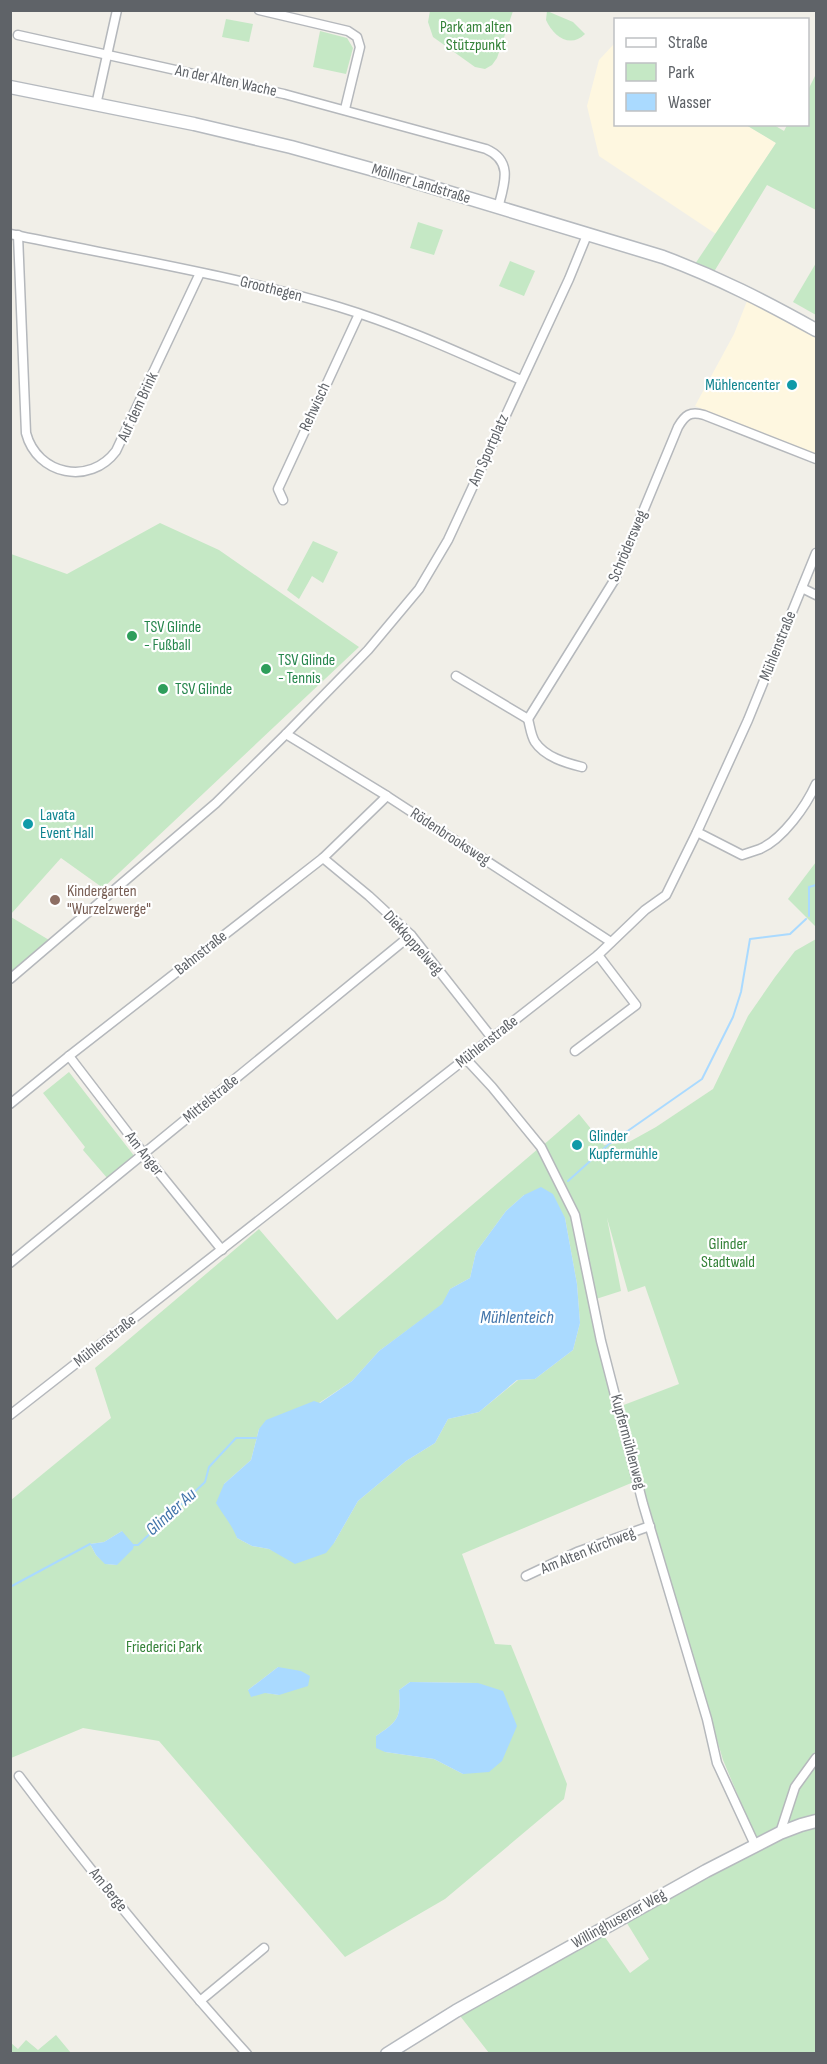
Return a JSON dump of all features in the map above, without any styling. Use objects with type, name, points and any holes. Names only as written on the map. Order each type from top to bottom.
[{"type":"main road","name":"Möllner Landstraße","points":[[10,87],[194,124],[291,147],[385,173],[663,257],[720,279],[816,330]]},
{"type":"main road","name":"Willinghusener Weg","points":[[387,2054],[456,2011],[626,1914],[780,1833],[816,1821]]},
{"type":"street","points":[[96,105],[117,10]]},
{"type":"street","points":[[259,10],[348,30],[357,37],[360,47],[345,109]]},
{"type":"street","name":"An der Alten Wache","points":[[18,34],[106,56],[262,88],[493,151],[505,169],[498,208]]},
{"type":"street","name":"Groothegen","points":[[14,235],[272,288],[359,314],[435,342],[521,380]]},
{"type":"street","name":"Auf dem Brink","points":[[14,235],[26,433],[41,460],[65,472],[78,473],[96,468],[116,451],[200,273]]},
{"type":"street","name":"Am Sportplatz","points":[[10,979],[216,803],[368,650],[419,589],[450,535],[569,279],[587,235]]},
{"type":"street","name":"Rehwisch","points":[[283,500],[278,489],[359,314]]},
{"type":"street","name":"Schrödersweg","points":[[528,719],[615,579],[683,418],[695,412],[816,459]]},
{"type":"street","name":"Mühlenstraße","points":[[10,1414],[466,1059],[598,954],[645,910],[666,895],[748,720],[816,552]]},
{"type":"street","points":[[802,588],[816,595]]},
{"type":"street","points":[[456,676],[528,719],[535,742],[549,754],[566,763],[582,767]]},
{"type":"street","name":"Rödenbrooksweg","points":[[286,734],[387,796],[611,942]]},
{"type":"street","points":[[697,832],[742,855],[762,848],[783,832],[812,795],[816,784]]},
{"type":"street","name":"Bahnstraße","points":[[10,1104],[323,858],[387,796]]},
{"type":"street","name":"Diekkoppelweg","points":[[323,858],[411,935],[492,1038]]},
{"type":"street","name":"Mittelstraße","points":[[10,1263],[411,935]]},
{"type":"street","points":[[575,1051],[636,1005],[598,954]]},
{"type":"street","name":"Am Anger","points":[[69,1056],[222,1250]]},
{"type":"street","name":"Kupfermühlenweg","points":[[466,1059],[541,1147],[575,1215],[601,1341],[650,1526],[707,1719],[717,1764],[756,1847]]},
{"type":"street","name":"Am Alten Kirchweg","points":[[526,1576],[577,1552],[650,1526]]},
{"type":"street","points":[[780,1833],[795,1787],[816,1758]]},
{"type":"street","name":"Am Berge","points":[[19,1776],[58,1829],[200,2001],[247,2054]]},
{"type":"street","points":[[200,2001],[264,1948]]},
{"type":"shaded area","points":[[614,44],[614,126],[748,126],[776,143],[716,234],[599,156],[587,106],[599,60]]},
{"type":"shaded area","points":[[747,301],[816,337],[816,454],[695,406],[734,334]]},
{"type":"green space","name":"Park am alten Stützpunkt","points":[[430,11],[513,11],[497,58],[485,69],[475,67],[433,37],[428,22]]},
{"type":"green space","points":[[547,11],[573,22],[585,34],[574,40],[562,39],[549,26],[546,20]]},
{"type":"green space","points":[[226,19],[253,24],[249,42],[222,37]]},
{"type":"green space","points":[[320,31],[347,38],[353,48],[346,74],[313,67]]},
{"type":"green space","points":[[816,74],[816,210],[767,185],[712,275],[693,267],[776,143],[748,126],[776,126],[784,131],[786,126],[809,126],[809,88]]},
{"type":"green space","points":[[418,222],[443,230],[434,255],[410,248]]},
{"type":"green space","points":[[510,261],[535,271],[524,296],[499,286]]},
{"type":"green space","points":[[816,263],[816,315],[793,302]]},
{"type":"green space","name":"TSV Glinde","points":[[160,523],[219,550],[359,647],[103,888],[61,858],[11,914],[11,554],[67,574]]},
{"type":"green space","points":[[313,541],[338,552],[323,583],[312,576],[299,599],[287,590]]},
{"type":"green space","points":[[816,862],[816,927],[788,899]]},
{"type":"green space","points":[[11,917],[49,940],[11,974]]},
{"type":"green space","name":"Glinder Stadtwald","points":[[816,939],[816,2053],[489,2053],[457,2012],[602,1933],[630,1973],[649,1959],[625,1920],[760,1848],[723,1760],[640,1479],[621,1406],[679,1384],[645,1286],[628,1292],[607,1218],[621,1291],[596,1299],[575,1215],[541,1147],[579,1114],[604,1145],[629,1142],[713,1089],[748,1016],[795,951]]},
{"type":"green space","points":[[69,1072],[135,1157],[108,1179],[83,1150],[85,1147],[43,1093]]},
{"type":"green space","name":"Friederici Park","points":[[539,1148],[573,1216],[636,1481],[462,1554],[495,1644],[511,1645],[567,1784],[564,1799],[445,1899],[345,1957],[159,1741],[83,1728],[11,1758],[11,1500],[111,1418],[95,1368],[259,1229],[337,1320]],"holes":[[[524,1195],[565,1218],[577,1284],[580,1323],[573,1350],[535,1379],[518,1380],[479,1412],[448,1419],[435,1443],[406,1461],[358,1501],[334,1543],[282,1555],[269,1549],[252,1546],[237,1538],[224,1484],[251,1460],[259,1429],[319,1403],[352,1381],[379,1351],[443,1304],[450,1289],[470,1278],[476,1252],[506,1211]],[[122,1531],[117,1565],[106,1564],[96,1555],[90,1544],[104,1542]],[[278,1667],[279,1695],[248,1690]],[[410,1682],[478,1683],[463,1774],[434,1759],[385,1752],[376,1736],[397,1718],[399,1690]]]},
{"type":"green space","points":[[56,2035],[71,2053],[11,2053],[11,2043],[18,2049],[26,2040],[38,2050]]},
{"type":"water","name":"Mühlenteich","points":[[541,1187],[553,1194],[565,1218],[577,1284],[580,1323],[573,1350],[535,1379],[517,1380],[479,1412],[448,1419],[435,1443],[406,1461],[358,1501],[326,1553],[295,1564],[269,1549],[252,1546],[237,1538],[216,1503],[224,1484],[251,1460],[259,1429],[266,1420],[314,1401],[320,1403],[352,1381],[379,1351],[442,1304],[450,1289],[470,1278],[476,1252],[506,1211],[524,1195]]},
{"type":"water","points":[[122,1531],[134,1545],[133,1549],[117,1565],[105,1564],[90,1544],[104,1542]]},
{"type":"water","points":[[278,1667],[301,1671],[310,1676],[308,1686],[279,1695],[265,1693],[251,1697],[248,1690]]},
{"type":"water","points":[[410,1682],[478,1683],[503,1691],[517,1726],[502,1761],[489,1772],[463,1774],[434,1759],[385,1752],[376,1748],[376,1736],[397,1718],[399,1690]]},
{"type":"waterway","points":[[809,916],[809,887],[816,885]]},
{"type":"waterway","points":[[568,1181],[609,1144],[702,1079],[733,1017],[741,992],[750,939],[790,934],[806,919]]},
{"type":"waterway","name":"Glinder Au","points":[[134,1545],[138,1545],[205,1482],[209,1467],[236,1438],[256,1438]]},
{"type":"waterway","name":"Glinder Au","points":[[10,1587],[90,1544]]},
{"type":"place","name":"Mühlencenter","points":[[792,385]]},
{"type":"place","name":"TSV Glinde - Fußball","points":[[132,636]]},
{"type":"place","name":"TSV Glinde - Tennis","points":[[266,669]]},
{"type":"place","name":"TSV Glinde","points":[[163,689]]},
{"type":"place","name":"Lavata Event Hall","points":[[28,824]]},
{"type":"place","name":"Kindergarten \"Wurzelzwerge\"","points":[[55,900]]},
{"type":"place","name":"Glinder Kupfermühle","points":[[577,1145]]}]
